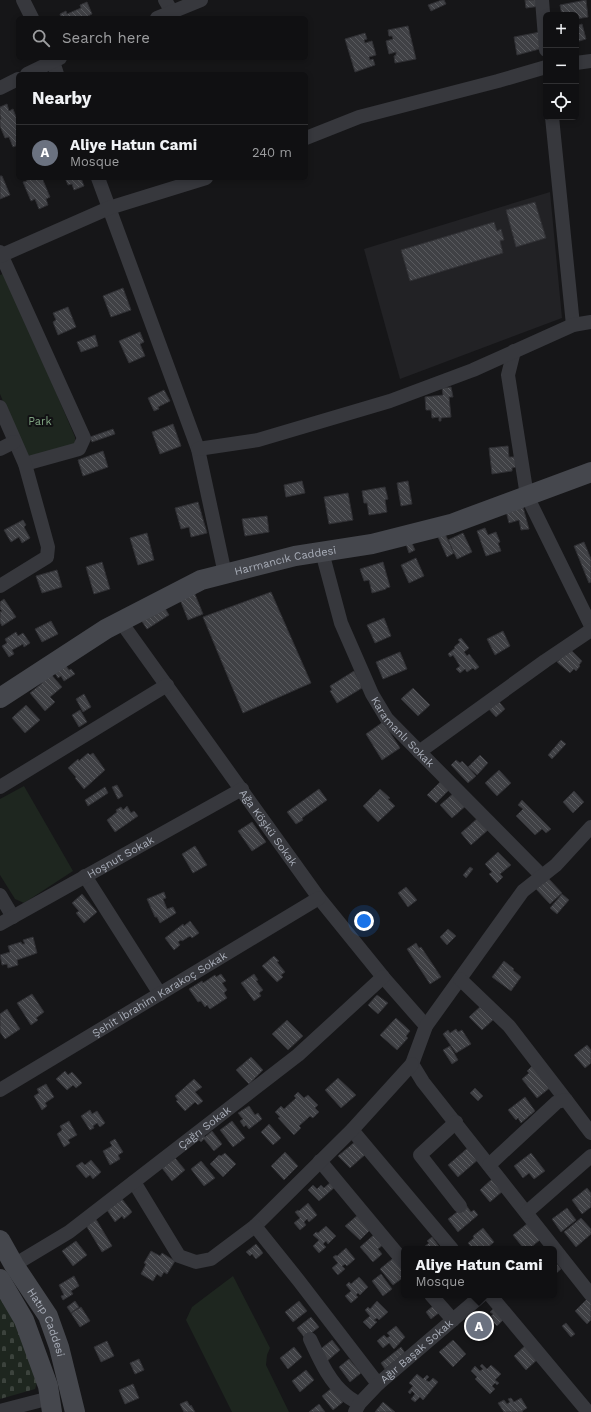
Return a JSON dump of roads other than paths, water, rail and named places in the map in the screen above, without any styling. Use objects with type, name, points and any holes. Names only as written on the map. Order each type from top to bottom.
[{"type":"street","points":[[23,0],[31,16]]},
{"type":"street","points":[[160,16],[168,6],[201,0]]},
{"type":"street","points":[[542,0],[546,48]]},
{"type":"street","points":[[579,63],[591,61]]},
{"type":"street","points":[[33,72],[56,63]]},
{"type":"street","points":[[308,137],[359,117],[543,68]]},
{"type":"street","points":[[0,88],[16,80]]},
{"type":"street","points":[[552,120],[573,325]]},
{"type":"street","points":[[99,180],[198,449],[225,574]]},
{"type":"street","points":[[25,464],[79,449],[84,438],[1,255],[109,208],[200,180]]},
{"type":"street","points":[[198,449],[258,440],[390,401],[473,370],[573,325],[591,322]]},
{"type":"street","points":[[514,351],[508,375],[527,496],[591,626]]},
{"type":"street","points":[[0,407],[14,442],[25,464],[48,548],[47,558],[0,586]]},
{"type":"street","points":[[0,449],[14,442]]},
{"type":"street","name":"Harmancık Caddesi","points":[[0,698],[106,629],[201,580],[294,556],[372,544],[451,524],[591,472]]},
{"type":"street","name":"Karamanlı Sokak","points":[[322,552],[341,624],[372,694],[387,719],[542,876]]},
{"type":"street","name":"Ağa Köşkü Sokak","points":[[121,622],[319,898],[383,977],[426,1026]]},
{"type":"street","points":[[420,752],[545,661],[591,630]]},
{"type":"street","points":[[0,787],[167,685]]},
{"type":"street","name":"Hoşnut Sokak","points":[[0,924],[242,789]]},
{"type":"street","points":[[134,1182],[179,1256],[196,1262],[211,1260],[254,1226],[352,1130],[412,1064],[426,1026],[523,891],[556,865],[591,827]]},
{"type":"street","points":[[85,876],[160,994]]},
{"type":"street","points":[[0,895],[13,917]]},
{"type":"street","name":"Şehit İbrahim Karakoç Sokak","points":[[0,1090],[319,898]]},
{"type":"street","name":"Çağrı Sokak","points":[[14,1265],[69,1232],[298,1055],[383,977]]},
{"type":"street","points":[[460,979],[509,1026],[591,1133]]},
{"type":"street","points":[[412,1064],[423,1082],[553,1246]]},
{"type":"street","points":[[489,1165],[557,1102],[566,1100]]},
{"type":"street","points":[[456,1122],[420,1155],[460,1206]]},
{"type":"street","points":[[352,1130],[449,1246]]},
{"type":"street","points":[[527,1212],[591,1156]]},
{"type":"street","points":[[320,1161],[401,1258]]},
{"type":"street","points":[[254,1226],[299,1281],[378,1384]]},
{"type":"street","name":"Hatıp Caddesi","points":[[0,1240],[14,1265],[48,1316],[59,1347],[75,1412]]},
{"type":"street","points":[[557,1251],[591,1295]]},
{"type":"street","name":"Hatıp Caddesi","points":[[0,1279],[24,1320],[48,1386],[51,1405]]},
{"type":"street","points":[[434,1298],[453,1320]]},
{"type":"street","name":"Ağır Başak Sokak","points":[[357,1408],[378,1384],[479,1298]]},
{"type":"street","points":[[493,1298],[588,1412]]},
{"type":"street","points":[[310,1339],[324,1368],[357,1408]]},
{"type":"street","points":[[0,1411],[51,1405]]},
{"type":"place","name":"Aliye Hatun Cami","points":[[479,1326]]},
{"type":"park label","name":"Park","points":[[40,421]]}]
